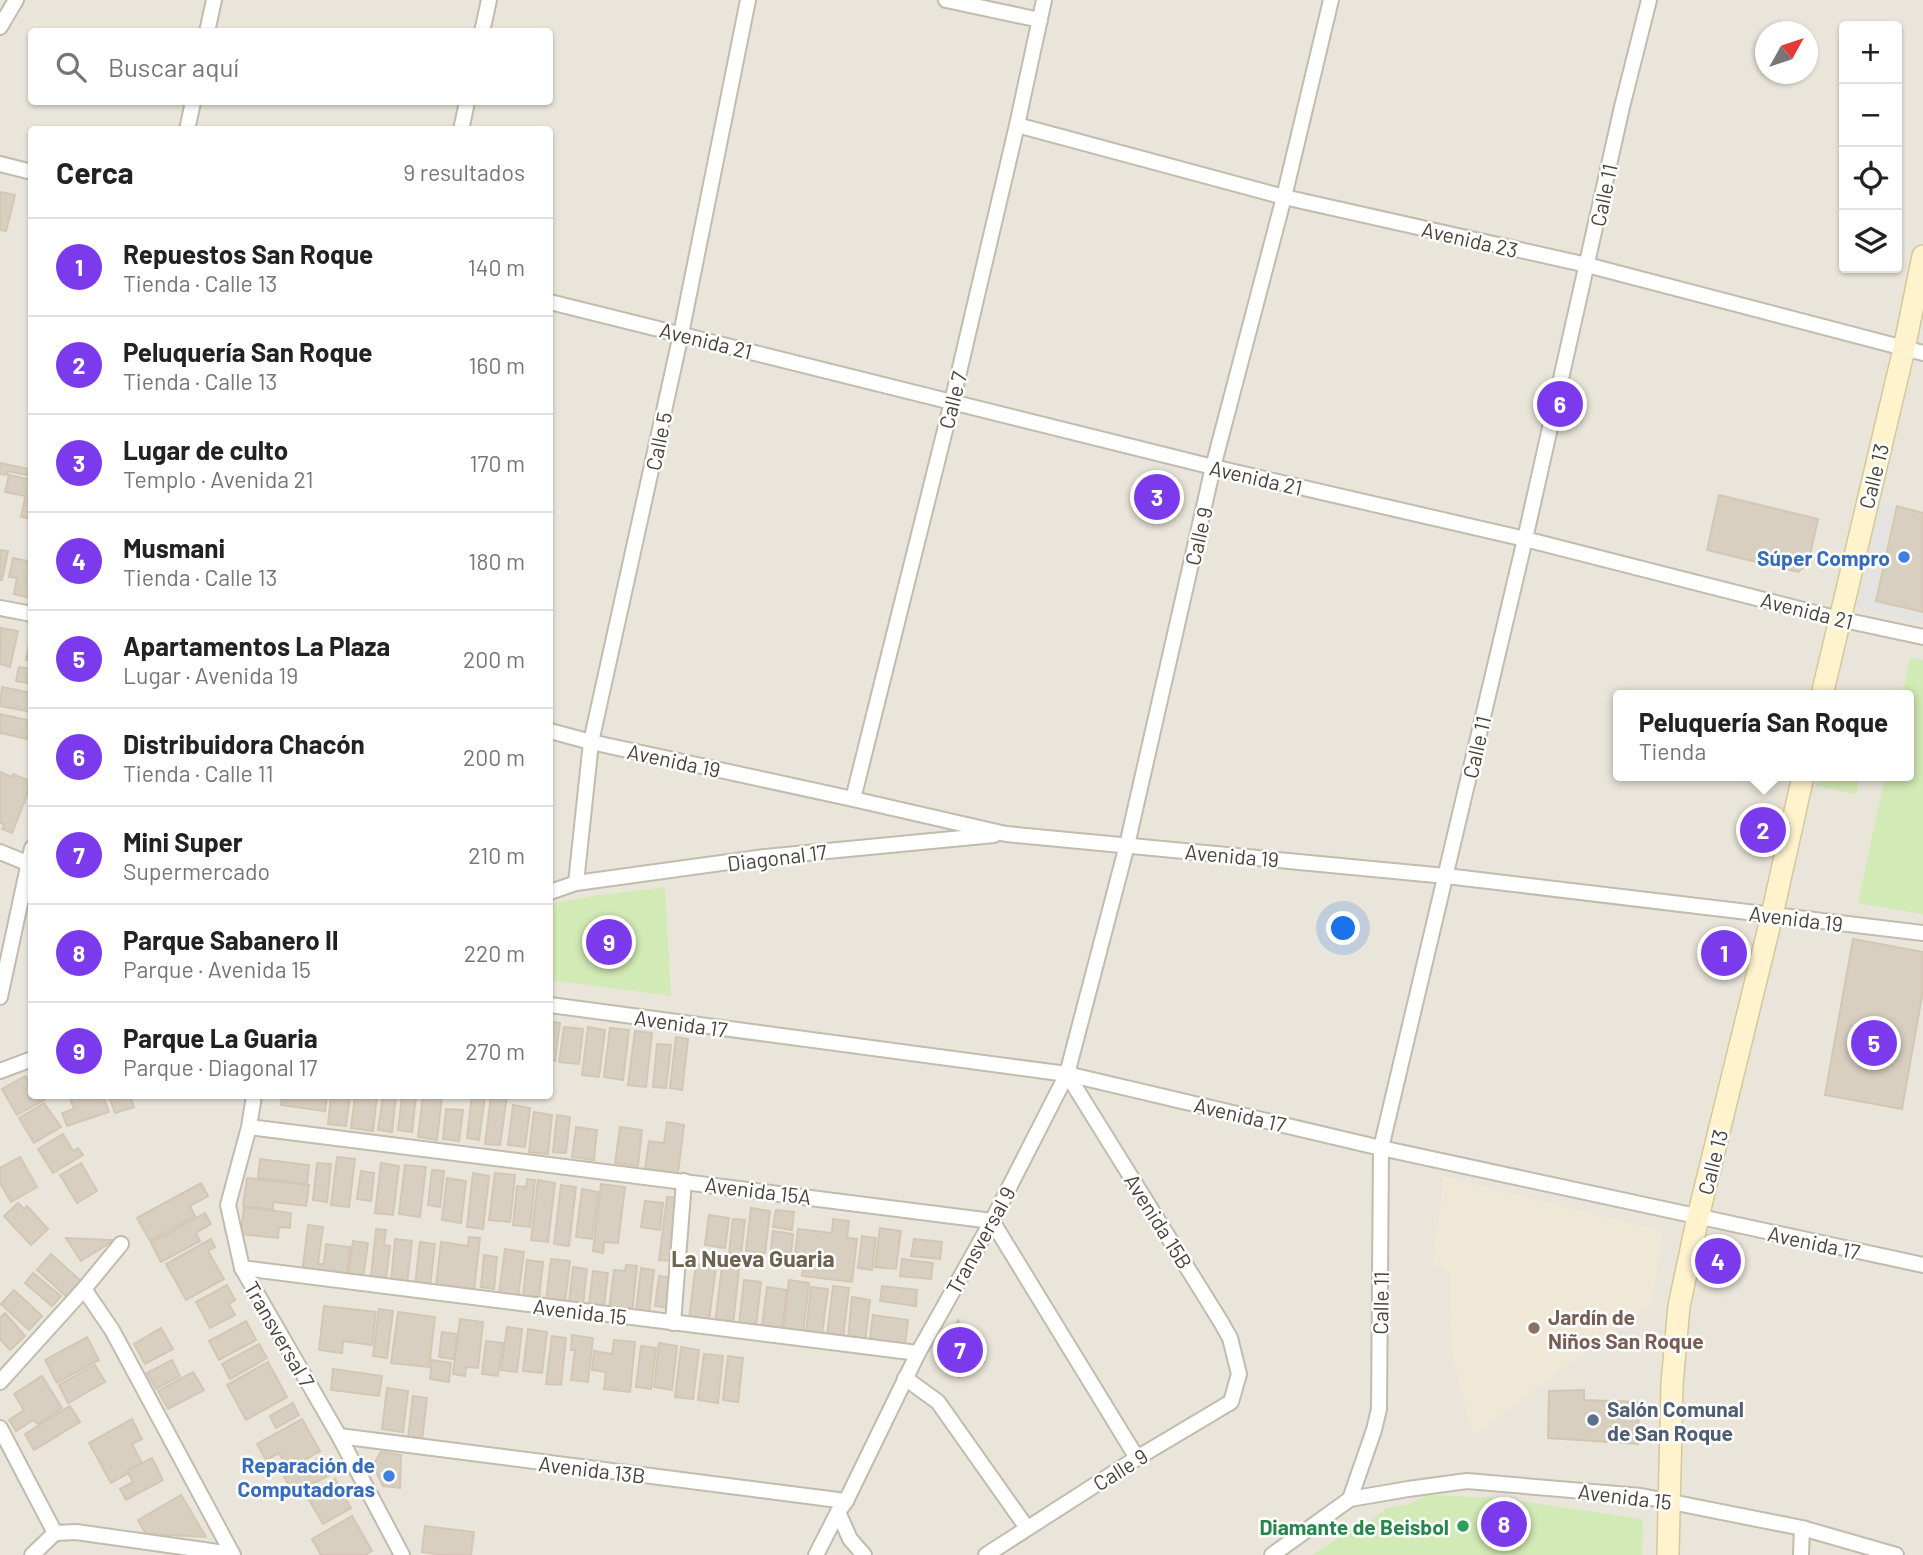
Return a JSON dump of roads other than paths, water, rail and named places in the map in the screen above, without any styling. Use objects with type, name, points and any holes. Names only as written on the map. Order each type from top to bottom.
[{"type":"street","points":[[0,27],[16,0]]},
{"type":"street","points":[[208,28],[214,0]]},
{"type":"street","points":[[483,28],[489,0]]},
{"type":"street","name":"Calle 5","points":[[576,883],[592,742],[681,334],[748,0]]},
{"type":"street","points":[[946,0],[1040,20]]},
{"type":"street","name":"Calle 7","points":[[853,799],[951,402],[1044,0]]},
{"type":"street","name":"Calle 9","points":[[1067,1074],[1128,845],[1213,467],[1284,197],[1331,0]]},
{"type":"street","name":"Calle 11","points":[[1350,1499],[1379,1409],[1381,1148],[1649,0]]},
{"type":"street","points":[[188,126],[192,105]]},
{"type":"street","points":[[462,126],[466,105]]},
{"type":"street","name":"Avenida 23","points":[[1017,125],[1284,197],[1587,265],[1913,351]]},
{"type":"street","points":[[0,164],[28,171]]},
{"type":"street","name":"Calle 13","points":[[1823,690],[1839,618],[1913,351],[1923,257]]},
{"type":"street","name":"Avenida 21","points":[[553,303],[1213,467],[1525,539],[1923,637]]},
{"type":"street","points":[[0,608],[28,613]]},
{"type":"street","name":"Avenida 19","points":[[553,732],[1006,834],[1446,876],[1923,933]]},
{"type":"street","name":"Calle 13","points":[[1668,1555],[1672,1384],[1678,1319],[1698,1217],[1802,781]]},
{"type":"street","name":"Diagonal 17","points":[[553,891],[576,883],[765,857],[1006,834]]},
{"type":"street","points":[[0,852],[28,863]]},
{"type":"street","points":[[0,997],[28,873]]},
{"type":"street","name":"Avenida 17","points":[[553,1005],[1067,1074],[1381,1148],[1923,1265]]},
{"type":"street","points":[[0,1071],[28,1060]]},
{"type":"street","name":"Transversal 9","points":[[816,1555],[918,1353],[992,1221],[1067,1074]]},
{"type":"street","name":"Avenida 15B","points":[[1067,1074],[1221,1322],[1230,1338],[1239,1374]]},
{"type":"street","name":"Transversal 7","points":[[254,1099],[249,1127],[228,1205],[242,1269],[339,1436],[402,1555]]},
{"type":"street","name":"Avenida 15A","points":[[249,1127],[992,1221]]},
{"type":"street","points":[[673,1323],[684,1181]]},
{"type":"street","points":[[992,1221],[1137,1458]]},
{"type":"street","points":[[0,1382],[121,1244]]},
{"type":"street","name":"Avenida 15","points":[[242,1269],[918,1353]]},
{"type":"street","points":[[84,1289],[111,1330],[233,1555]]},
{"type":"street","name":"Calle 9","points":[[986,1555],[1137,1458],[1231,1402],[1239,1374]]},
{"type":"street","points":[[905,1378],[938,1402],[1027,1528]]},
{"type":"street","points":[[0,1428],[55,1534]]},
{"type":"street","name":"Avenida 13B","points":[[339,1436],[842,1506]]},
{"type":"street","name":"Avenida 15","points":[[1350,1499],[1467,1481],[1641,1496],[1801,1528],[1896,1555]]},
{"type":"street","points":[[1272,1555],[1350,1499]]},
{"type":"street","points":[[842,1506],[850,1539],[863,1555]]},
{"type":"street","points":[[1801,1528],[1801,1555]]},
{"type":"street","points":[[32,1555],[55,1534],[76,1532],[233,1555]]},
{"type":"place","name":"Distribuidora Chacón","points":[[1560,404]]},
{"type":"place","name":"Lugar de culto","points":[[1157,497]]},
{"type":"place","name":"Súper Compro","points":[[1904,557]]},
{"type":"place","name":"Peluquería San Roque","points":[[1763,830]]},
{"type":"place","name":"Parque La Guaria","points":[[609,942]]},
{"type":"place","name":"Repuestos San Roque","points":[[1724,953]]},
{"type":"place","name":"Apartamentos La Plaza","points":[[1874,1043]]},
{"type":"place","name":"Musmani","points":[[1718,1261]]},
{"type":"place","name":"Jardín de Niños San Roque","points":[[1534,1328]]},
{"type":"place","name":"Mini Super","points":[[960,1350]]},
{"type":"place","name":"Salón Comunal de San Roque","points":[[1593,1420]]},
{"type":"place","name":"Reparación de Computadoras","points":[[389,1476]]},
{"type":"place","name":"Parque Sabanero II","points":[[1504,1524]]},
{"type":"place","name":"Diamante de Beisbol","points":[[1463,1526]]},
{"type":"district","name":"La Nueva Guaria","points":[[753,1258]]}]
